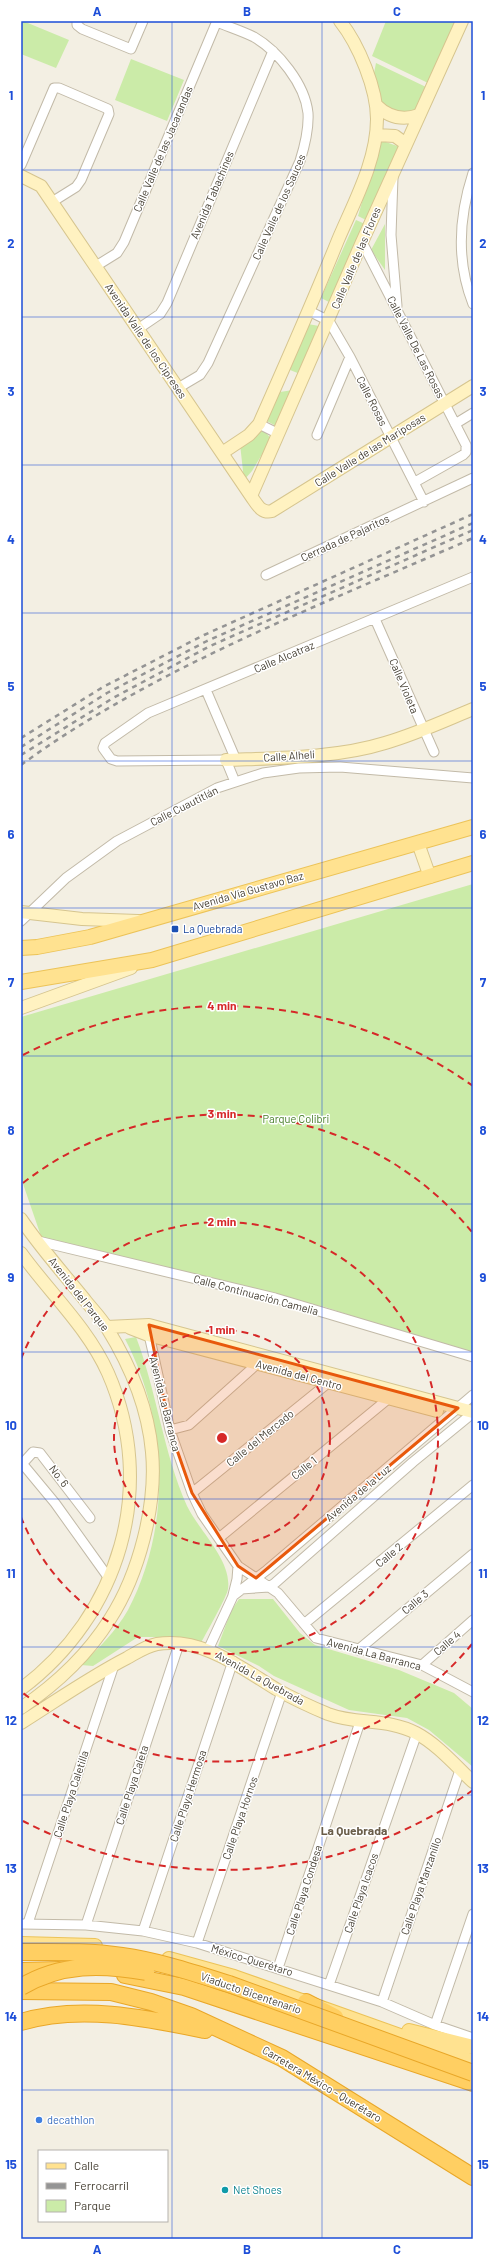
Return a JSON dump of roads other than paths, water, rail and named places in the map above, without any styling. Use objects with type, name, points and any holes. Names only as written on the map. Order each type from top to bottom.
[{"type":"highway","name":"Viaducto Bicentenario","points":[[21,1952],[80,1952],[122,1956],[154,1962],[229,1984],[473,2073]]},
{"type":"highway","points":[[21,1987],[58,1971],[94,1966],[117,1967],[229,1984]]},
{"type":"highway","points":[[21,1971],[68,1969],[115,1973],[184,1988],[473,2083]]},
{"type":"highway","name":"Carretera México - Querétaro","points":[[21,1991],[111,1992],[151,2002],[238,2037],[282,2058],[473,2177]]},
{"type":"highway","points":[[306,2002],[437,2071]]},
{"type":"highway","points":[[21,2022],[60,2015]]},
{"type":"highway","points":[[21,2018],[60,2015],[126,2016],[238,2037]]},
{"type":"main road","name":"Avenida Vía Gustavo Baz","points":[[21,948],[37,947],[90,937],[473,826]]},
{"type":"main road","points":[[21,982],[152,960],[430,878],[473,863]]},
{"type":"main road","points":[[21,1944],[73,1944],[126,1950],[190,1963],[358,2020],[473,2062]]},
{"type":"main road","points":[[358,2020],[424,2034],[473,2047]]},
{"type":"street","points":[[77,21],[77,25],[82,29],[131,49],[143,21]]},
{"type":"street","name":"Calle Valle de los Sauces","points":[[178,388],[200,375],[208,363],[300,161],[307,137],[308,112],[299,87],[290,70],[274,51],[254,37],[217,21]]},
{"type":"street","name":"Calle Valle de las Jacarandas","points":[[96,266],[117,253],[124,242],[217,21]]},
{"type":"street","name":"Calle Valle de las Flores","points":[[222,453],[249,435],[259,424],[309,311],[362,181],[372,152],[376,135],[376,104],[363,64],[352,37],[340,21]]},
{"type":"street","name":"Calle Valle de las Flores","points":[[251,496],[329,321],[362,242],[462,21]]},
{"type":"street","name":"Avenida Tabachines","points":[[138,329],[160,314],[167,303],[274,51]]},
{"type":"street","points":[[21,165],[54,88],[59,88],[108,109],[109,114],[81,180],[76,187],[52,202]]},
{"type":"street","points":[[376,104],[381,110],[395,117],[411,118],[419,115]]},
{"type":"street","points":[[376,135],[395,136],[406,144]]},
{"type":"street","points":[[393,173],[391,235],[398,311]]},
{"type":"street","points":[[473,173],[464,205],[460,248],[463,273],[473,304]]},
{"type":"street","name":"Avenida Valle de los Cipreses","points":[[21,176],[41,186],[251,496],[262,510],[266,512]]},
{"type":"street","name":"Calle Valle De Las Rosas","points":[[362,242],[466,445],[466,452],[415,482]]},
{"type":"street","points":[[309,311],[329,321]]},
{"type":"street","name":"Calle Rosas","points":[[329,321],[350,357],[424,502]]},
{"type":"street","points":[[317,435],[350,357]]},
{"type":"street","name":"Calle Valle de las Mariposas","points":[[266,512],[272,511],[473,386]]},
{"type":"street","points":[[455,424],[473,413]]},
{"type":"street","points":[[259,424],[279,434]]},
{"type":"street","name":"Cerrada de Pajaritos","points":[[266,575],[473,478]]},
{"type":"street","name":"Calle Alcatraz","points":[[103,748],[108,740],[148,713],[473,577]]},
{"type":"street","name":"Calle Violeta","points":[[375,618],[423,730],[434,752]]},
{"type":"street","points":[[206,690],[231,760],[235,782]]},
{"type":"street","name":"Calle Alhelí","points":[[103,748],[111,758],[117,761],[231,760],[354,750],[384,743],[423,730],[473,709]]},
{"type":"street","name":"Calle Cuautitlán","points":[[23,915],[66,878],[117,841],[217,788],[263,772],[299,768],[340,767],[473,778]]},
{"type":"street","points":[[418,843],[430,878]]},
{"type":"street","points":[[23,915],[142,921]]},
{"type":"street","points":[[21,1008],[152,960]]},
{"type":"street","name":"Avenida del Parque","points":[[21,1219],[107,1327],[127,1366],[148,1424],[153,1478],[146,1528],[126,1587],[110,1618],[78,1660],[43,1693],[21,1708]]},
{"type":"street","name":"Calle Continuación Camelia","points":[[38,1241],[275,1298],[473,1356]]},
{"type":"street","name":"Avenida del Parque","points":[[21,1253],[87,1337],[107,1372],[123,1414],[130,1452],[130,1493],[121,1546],[94,1610],[82,1628],[52,1662],[21,1689]]},
{"type":"street","name":"Avenida del Centro","points":[[107,1327],[127,1327],[148,1330],[471,1416]]},
{"type":"street","name":"Avenida del Centro","points":[[148,1330],[257,1364],[388,1399],[454,1411]]},
{"type":"street","name":"Avenida La Barranca","points":[[148,1330],[170,1430],[192,1493],[202,1514],[238,1566],[284,1598],[316,1638],[358,1650],[422,1665],[473,1691]]},
{"type":"street","points":[[170,1430],[189,1425],[257,1364]]},
{"type":"street","name":"Calle del Mercado","points":[[192,1493],[328,1383]]},
{"type":"street","name":"Avenida de la Luz","points":[[208,1650],[233,1596],[240,1589],[256,1578],[473,1395]]},
{"type":"street","name":"Calle 1","points":[[219,1538],[388,1399]]},
{"type":"street","name":"Avenida de la Luz","points":[[269,1587],[471,1416]]},
{"type":"street","name":"No. 6","points":[[22,1462],[33,1452],[40,1453],[90,1518]]},
{"type":"street","points":[[22,1462],[108,1577]]},
{"type":"street","name":"Calle 2","points":[[304,1624],[473,1485]]},
{"type":"street","name":"Calle 3","points":[[358,1650],[473,1554]]},
{"type":"street","points":[[233,1596],[238,1566]]},
{"type":"street","points":[[240,1589],[269,1587]]},
{"type":"street","name":"Calle 4","points":[[422,1665],[473,1620]]},
{"type":"street","name":"Avenida La Quebrada","points":[[21,1723],[114,1665],[155,1645],[179,1644],[208,1650],[233,1661],[282,1692],[326,1713],[360,1722],[390,1723],[417,1734],[473,1782]]},
{"type":"street","name":"Calle Playa Caleta","points":[[86,1925],[179,1644]]},
{"type":"street","name":"Calle Playa Hermosa","points":[[143,1931],[233,1661]]},
{"type":"street","name":"Calle Playa Caletilla","points":[[25,1923],[114,1665]]},
{"type":"street","name":"Calle Playa Hornos","points":[[197,1943],[282,1692]]},
{"type":"street","name":"Calle Playa Condesa","points":[[278,1968],[360,1722]]},
{"type":"street","name":"Calle Playa Icacos","points":[[329,1984],[417,1734]]},
{"type":"street","name":"Calle Playa Manzanillo","points":[[382,2002],[460,1770]]},
{"type":"street","points":[[436,2025],[473,1914]]},
{"type":"street","name":"México-Querétaro","points":[[25,1923],[86,1925],[143,1931],[197,1943],[382,2002],[436,2025],[473,2038]]},
{"type":"railway","points":[[21,738],[103,687],[204,635],[473,514]]},
{"type":"railway","points":[[21,747],[107,693],[207,641],[473,523]]},
{"type":"railway","points":[[21,755],[113,698],[210,646],[473,530]]},
{"type":"railway","points":[[21,765],[73,730],[127,698],[183,668],[299,613],[473,538]]},
{"type":"place","name":"La Quebrada","points":[[175,929]]},
{"type":"place","name":"decathlon","points":[[39,2120]]},
{"type":"place","name":"Net Shoes","points":[[225,2190]]},
{"type":"district","name":"La Quebrada","points":[[354,1831]]},
{"type":"park label","name":"Parque Colibri","points":[[296,1119]]}]
